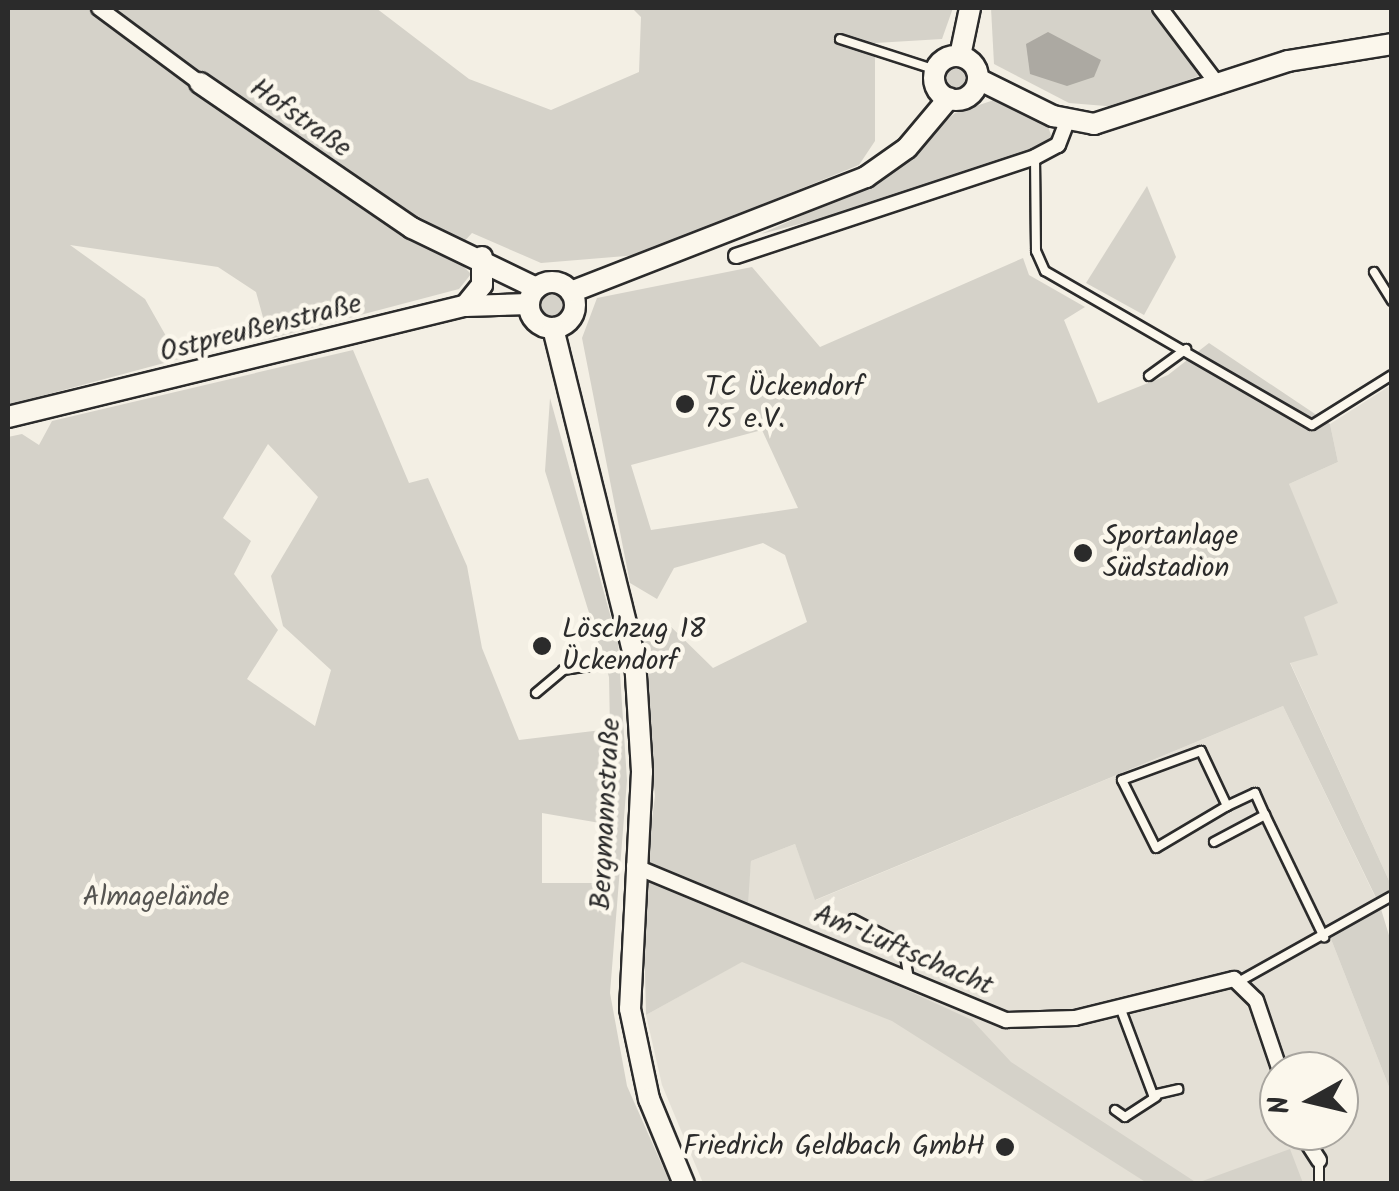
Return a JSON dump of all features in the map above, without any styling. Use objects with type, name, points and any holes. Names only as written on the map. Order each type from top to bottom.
[{"type":"street","name":"Hofstraße","points":[[99,8],[200,83],[412,228],[482,257],[532,296]]},
{"type":"street","points":[[948,98],[936,70],[960,56],[970,8]]},
{"type":"street","points":[[1160,8],[1219,86]]},
{"type":"street","points":[[960,56],[978,79],[1067,121],[1140,115],[1327,51],[1392,44]]},
{"type":"street","points":[[571,292],[866,177],[907,148],[948,98],[968,96],[978,79]]},
{"type":"street","points":[[736,256],[1035,157],[1058,145],[1067,121]]},
{"type":"street","points":[[465,306],[478,295],[482,257]]},
{"type":"street","points":[[558,283],[571,292],[571,318],[554,328],[538,324],[532,296],[558,283]]},
{"type":"street","name":"Ostpreußenstraße","points":[[8,417],[465,306],[532,296]]},
{"type":"street","name":"Bergmannstraße","points":[[554,328],[635,660],[642,772],[634,866],[634,1035],[684,1184]]},
{"type":"street","name":"Am Luftschacht","points":[[634,866],[664,872],[907,984],[1023,1023],[1240,981]]},
{"type":"street","points":[[1240,981],[1271,1051]]},
{"type":"street","points":[[1313,1151],[1319,1160]]},
{"type":"lane","points":[[840,38],[936,70]]},
{"type":"lane","points":[[1035,157],[1041,267],[1186,348],[1312,425],[1392,375]]},
{"type":"lane","points":[[1374,272],[1392,301]]},
{"type":"lane","points":[[1149,376],[1186,348]]},
{"type":"lane","points":[[536,692],[563,670],[635,660]]},
{"type":"lane","points":[[1227,806],[1200,751],[1122,780],[1156,848],[1255,794],[1324,937]]},
{"type":"lane","points":[[1214,842],[1266,815]]},
{"type":"lane","points":[[1240,981],[1392,896]]},
{"type":"lane","points":[[853,920],[903,945],[913,966],[907,984]]},
{"type":"lane","points":[[1120,1007],[1156,1096]]},
{"type":"lane","points":[[1115,1110],[1126,1117],[1156,1096],[1178,1088]]},
{"type":"lane","points":[[1319,1160],[1319,1184]]},
{"type":"shaded area","points":[[1048,32],[1101,60],[1094,77],[1067,86],[1030,74],[1026,44]]},
{"type":"shaded area","points":[[1391,385],[1391,885],[1290,662],[1303,617],[1289,484],[1338,462],[1330,424]]},
{"type":"shaded area","points":[[1283,706],[1381,909],[1329,934],[1391,1092],[1391,1183],[703,1183],[662,1085],[646,1015],[741,962],[751,861],[795,844],[816,900]]},
{"type":"green space","points":[[8,8],[376,8],[469,79],[551,110],[639,72],[641,17],[632,8],[953,8],[942,39],[875,43],[875,141],[859,165],[638,255],[541,263],[472,233],[452,255],[471,274],[459,289],[269,339],[256,292],[218,267],[70,245],[145,299],[179,359],[8,405]]},
{"type":"green space","points":[[991,8],[1152,8],[1201,75],[1118,107],[1069,103],[994,64]]},
{"type":"green space","points":[[956,67],[964,70],[964,86],[956,89],[948,86],[945,78],[948,70]]},
{"type":"green space","points":[[997,99],[1048,126],[1053,141],[881,203],[761,234],[876,182],[955,113]]},
{"type":"green space","points":[[1147,186],[1176,257],[1144,315],[1086,283]]},
{"type":"green space","points":[[1023,258],[1029,275],[1085,307],[1064,320],[1098,403],[1168,375],[1209,343],[1330,424],[1338,462],[1289,484],[1338,603],[1304,617],[1318,655],[1290,663],[1391,885],[1381,909],[1391,942],[1391,1092],[1329,934],[1381,908],[1283,706],[815,900],[795,844],[751,861],[747,917],[972,1020],[1011,1062],[1197,1183],[1147,1183],[892,1021],[742,962],[646,1015],[643,891],[655,796],[639,629],[664,620],[713,668],[807,622],[785,555],[763,543],[674,568],[657,599],[630,583],[582,338],[597,298],[752,267],[820,347]],"holes":[[[762,430],[798,508],[651,530],[631,465]]]},
{"type":"green space","points":[[551,292],[561,296],[565,306],[561,316],[551,320],[541,316],[537,306],[541,296]]},
{"type":"green space","name":"Almagelände","points":[[353,350],[409,483],[428,478],[467,566],[482,648],[519,740],[610,729],[609,677],[545,471],[550,398],[618,643],[627,780],[610,993],[627,1086],[670,1183],[8,1184],[8,437],[22,434],[39,445],[52,421]],"holes":[[[268,444],[318,497],[271,576],[283,626],[331,670],[315,726],[247,679],[278,630],[234,574],[251,541],[223,518]],[[542,813],[600,823],[597,883],[542,883]]]},
{"type":"green space","points":[[1285,1151],[1291,1151],[1303,1183],[1197,1183]]},
{"type":"place","name":"TC Ückendorf 75 e.V.","points":[[685,404]]},
{"type":"place","name":"Sportanlage Südstadion","points":[[1083,553]]},
{"type":"place","name":"Löschzug 18 Ückendorf","points":[[542,646]]},
{"type":"place","name":"Friedrich Geldbach GmbH","points":[[1005,1147]]}]
